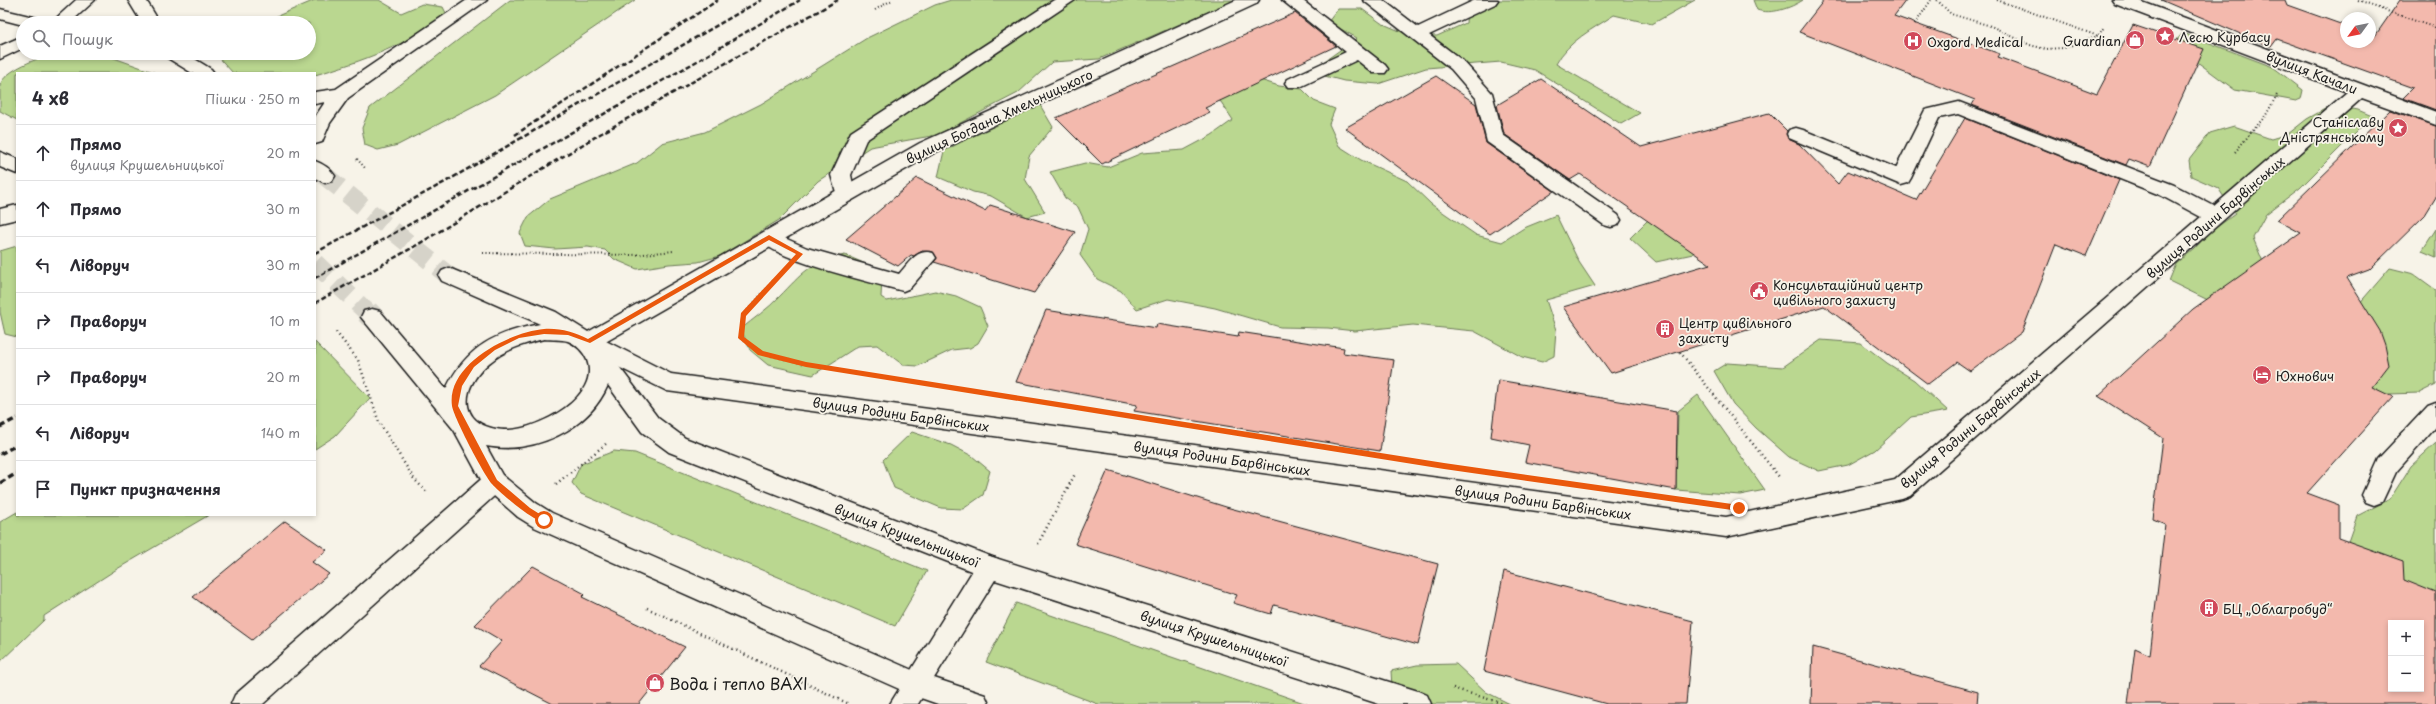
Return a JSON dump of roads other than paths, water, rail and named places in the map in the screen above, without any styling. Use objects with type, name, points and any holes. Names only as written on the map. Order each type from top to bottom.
[{"type":"main road","points":[[68,16],[86,0]]},
{"type":"main road","points":[[137,0],[146,16]]},
{"type":"main road","points":[[316,106],[341,94],[478,0]]},
{"type":"main road","points":[[845,194],[841,175],[858,136],[1066,0]]},
{"type":"main road","name":"вулиця Богдана Хмельницького","points":[[588,342],[927,148],[1250,0]]},
{"type":"main road","points":[[1291,0],[1379,69]]},
{"type":"main road","points":[[1372,0],[1457,65],[1485,97],[1494,138],[1611,220]]},
{"type":"main road","points":[[1417,34],[1489,0]]},
{"type":"main road","name":"вулиця Качали","points":[[2121,0],[2436,119]]},
{"type":"main road","points":[[0,14],[16,18]]},
{"type":"main road","points":[[0,53],[16,45]]},
{"type":"main road","points":[[1294,83],[1358,53]]},
{"type":"main road","points":[[184,60],[203,72]]},
{"type":"main road","name":"вулиця Родини Барвінських","points":[[588,342],[667,382],[1726,527],[1902,489],[2360,90]]},
{"type":"main road","points":[[316,98],[341,94]]},
{"type":"main road","points":[[316,135],[321,122],[341,94]]},
{"type":"main road","points":[[1796,134],[1901,178],[1932,114],[1959,108],[2167,190],[2215,216]]},
{"type":"main road","points":[[0,159],[16,167]]},
{"type":"main road","points":[[0,216],[16,212]]},
{"type":"main road","points":[[769,238],[800,254],[903,283],[926,258]]},
{"type":"main road","name":"вулиця Крушельницької","points":[[449,276],[548,318],[588,342],[650,425],[677,446],[989,567],[1418,704]]},
{"type":"main road","points":[[372,317],[462,423],[480,435],[505,440],[534,436],[562,424],[584,405],[598,385],[600,361],[588,342],[569,333],[544,331],[518,336],[493,348],[472,365],[458,386],[455,406],[462,423],[494,482],[527,510],[544,520],[909,694],[976,704]]},
{"type":"main road","points":[[2374,495],[2386,466],[2436,412]]},
{"type":"main road","points":[[244,704],[494,482]]},
{"type":"main road","points":[[909,694],[989,567]]},
{"type":"tunnel","points":[[325,176],[449,276]]},
{"type":"tunnel","points":[[316,264],[368,313]]},
{"type":"tunnel","points":[[368,313],[372,317]]},
{"type":"railway","points":[[515,135],[718,0]]},
{"type":"railway","points":[[316,252],[445,182],[761,0]]},
{"type":"railway","points":[[316,277],[699,60],[800,0]]},
{"type":"railway","points":[[316,302],[417,245],[600,134],[838,0]]},
{"type":"railway","points":[[0,427],[16,419]]},
{"type":"railway","points":[[0,454],[16,446]]},
{"type":"railway","points":[[0,483],[16,474]]},
{"type":"place","name":"Лесю Курбасу","points":[[2165,36]]},
{"type":"place","name":"Guardian","points":[[2135,40]]},
{"type":"place","name":"Oxgord Medical","points":[[1913,41]]},
{"type":"place","name":"Станіславу Дністрянському","points":[[2398,128]]},
{"type":"place","name":"Консультаційний центр цивільного захисту","points":[[1759,291]]},
{"type":"place","name":"Центр цивільного захисту","points":[[1665,329]]},
{"type":"place","name":"Юхнович","points":[[2262,375]]},
{"type":"place","name":"БЦ „Облагробуд“","points":[[2209,608]]},
{"type":"place","name":"Вода і тепло BAXI","points":[[655,683]]}]
